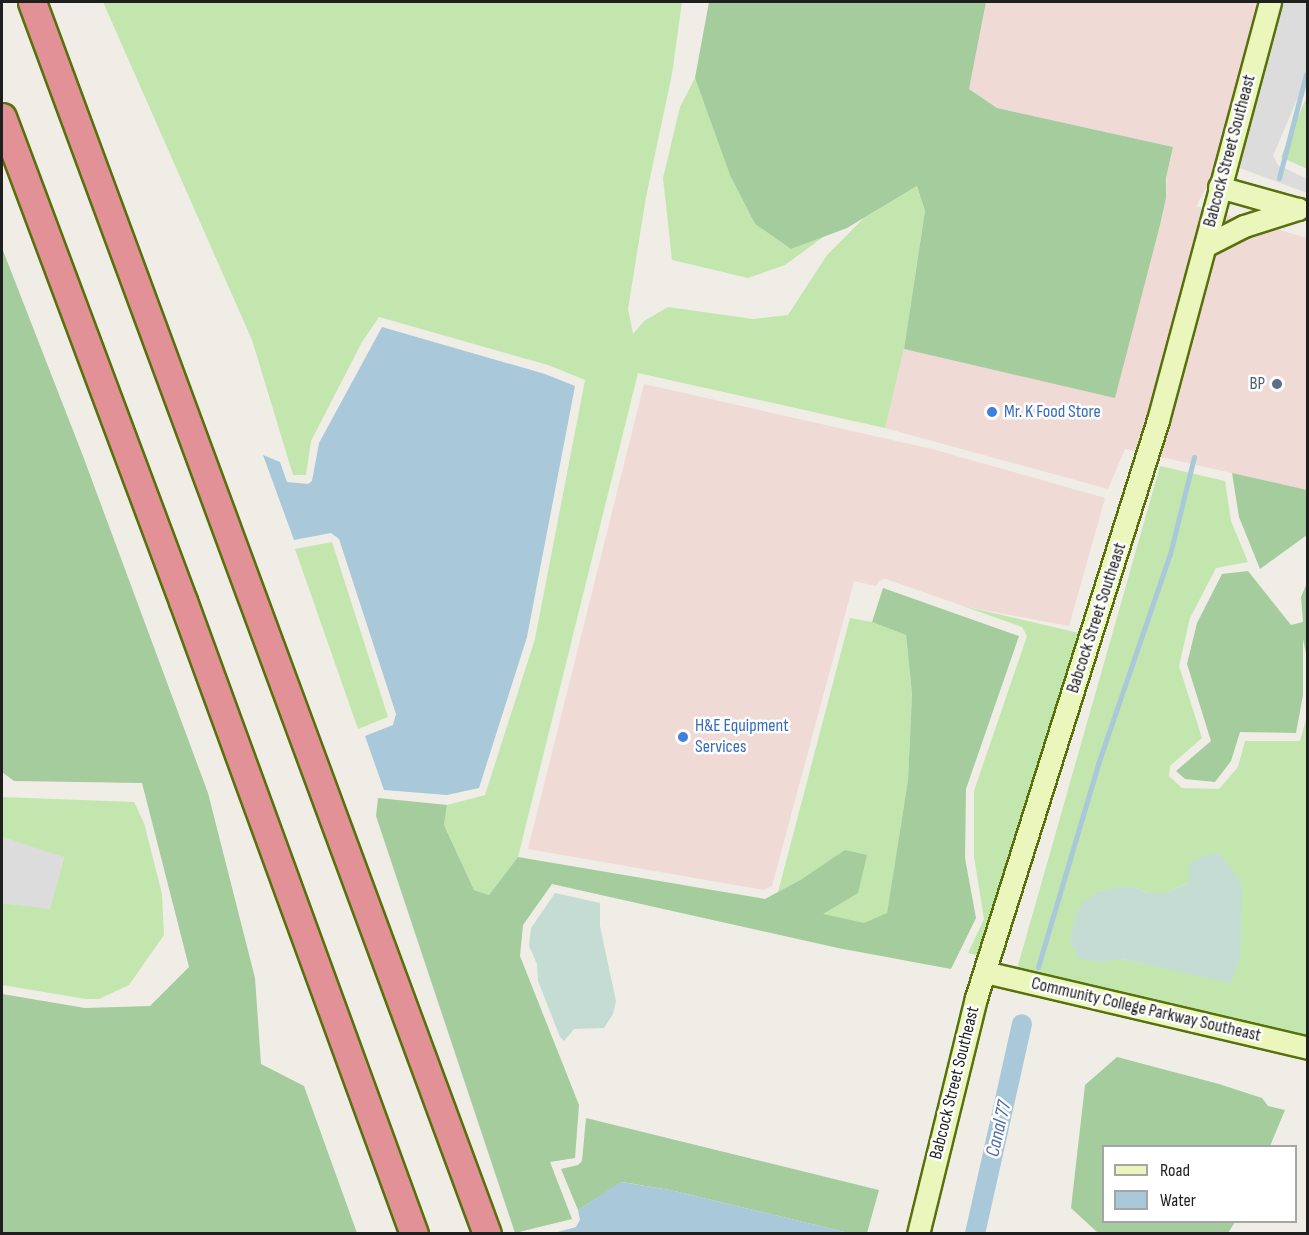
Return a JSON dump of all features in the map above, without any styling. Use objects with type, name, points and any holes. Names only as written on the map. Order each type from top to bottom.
[{"type":"highway","points":[[32,2],[488,1233]]},
{"type":"highway","points":[[2,117],[183,601],[414,1233]]},
{"type":"main road","name":"Babcock Street Southeast","points":[[918,1233],[976,998],[1123,536],[1166,393],[1270,2]]},
{"type":"main road","points":[[1220,187],[1303,210]]},
{"type":"main road","points":[[1204,246],[1244,226],[1303,210]]},
{"type":"main road","name":"Community College Parkway Southeast","points":[[985,972],[1308,1048]]},
{"type":"shaded area","points":[[986,2],[1264,2],[1208,186],[1196,206],[1307,238],[1307,490],[1125,449],[1108,489],[885,428],[904,349],[1115,397],[1166,198],[1167,174],[1173,147],[997,108],[969,89]]},
{"type":"shaded area","points":[[1280,2],[1307,2],[1307,76],[1273,156],[1278,165],[1307,179],[1307,193],[1240,168]]},
{"type":"shaded area","name":"H&E Equipment Services","points":[[644,384],[932,449],[1105,498],[1069,626],[963,606],[886,579],[879,581],[876,586],[854,581],[772,886],[764,890],[528,849]]},
{"type":"shaded area","points":[[2,837],[64,856],[50,910],[2,903]]},
{"type":"shaded area","points":[[1219,853],[1241,882],[1240,957],[1231,983],[1121,959],[1101,962],[1078,958],[1070,940],[1075,917],[1082,903],[1100,891],[1121,887],[1133,886],[1147,893],[1167,893],[1189,882],[1190,863],[1207,855]]},
{"type":"shaded area","points":[[555,893],[600,903],[600,926],[616,1001],[613,1014],[604,1028],[574,1029],[564,1041],[560,1037],[538,981],[537,964],[529,946],[531,928]]},
{"type":"green space","points":[[103,2],[682,2],[672,74],[646,197],[628,309],[633,334],[644,321],[668,307],[753,319],[788,315],[827,255],[864,218],[917,186],[925,211],[904,349],[885,428],[638,373],[518,857],[489,895],[474,890],[444,825],[447,805],[485,795],[535,639],[585,380],[548,365],[379,317],[362,342],[311,441],[306,475],[293,475],[252,340]]},
{"type":"green space","points":[[709,2],[986,2],[969,89],[997,108],[1173,147],[1166,178],[1166,198],[1160,225],[1115,398],[904,349],[925,211],[917,186],[847,228],[791,249],[755,224],[730,175],[695,78]]},
{"type":"green space","points":[[695,78],[730,174],[755,224],[791,249],[826,235],[785,265],[748,278],[672,260],[663,178],[680,107]]},
{"type":"green space","points":[[1307,96],[1307,169],[1281,157]]},
{"type":"green space","points":[[2,248],[83,456],[208,793],[255,978],[261,1064],[304,1086],[357,1233],[2,1233],[2,994],[85,1008],[150,1006],[189,967],[142,783],[14,781],[2,772]]},
{"type":"green space","points":[[1160,466],[1225,481],[1231,521],[1248,562],[1216,568],[1190,618],[1179,666],[1202,738],[1170,766],[1169,776],[1182,788],[1219,789],[1238,767],[1245,741],[1300,741],[1307,716],[1307,1038],[1017,969]],"holes":[[[1189,882],[1241,882],[1240,921],[1231,982],[1121,959],[1100,891],[1133,886],[1147,893],[1167,893]]]},
{"type":"green space","points":[[1232,473],[1307,490],[1307,535],[1260,569],[1239,517]]},
{"type":"green space","points":[[332,542],[388,717],[358,729],[295,549]]},
{"type":"green space","points":[[1248,571],[1291,625],[1303,622],[1301,597],[1307,583],[1307,658],[1303,639],[1303,695],[1296,733],[1240,732],[1231,761],[1215,782],[1185,779],[1176,771],[1211,741],[1187,664],[1197,623],[1222,574]]},
{"type":"green space","points":[[883,588],[1019,636],[966,789],[965,858],[976,918],[951,969],[838,948],[552,884],[523,925],[520,956],[579,1105],[575,1158],[550,1162],[572,1219],[515,1233],[376,816],[378,798],[447,805],[444,825],[474,890],[489,895],[518,857],[765,899],[802,879],[845,850],[867,855],[858,893],[823,914],[864,923],[887,913],[908,780],[912,694],[906,635],[872,622]]},
{"type":"green space","points":[[963,606],[1083,634],[980,956],[968,953],[984,919],[974,857],[974,791],[1027,636],[1022,627]]},
{"type":"green space","points":[[850,618],[872,622],[906,635],[912,694],[908,780],[887,914],[863,924],[822,914],[802,879],[778,892]]},
{"type":"green space","points":[[2,797],[134,802],[144,823],[162,894],[164,935],[129,985],[99,999],[86,999],[2,985],[2,903],[50,909],[64,857],[2,837]]},
{"type":"green space","points":[[1117,1057],[1219,1084],[1262,1098],[1268,1106],[1285,1110],[1270,1145],[1102,1145],[1102,1223],[1234,1223],[1228,1233],[1098,1233],[1071,1208],[1085,1085]]},
{"type":"green space","points":[[586,1118],[879,1190],[867,1233],[849,1233],[670,1190],[622,1182],[578,1210],[561,1169],[578,1165],[582,1161]]},
{"type":"water","points":[[382,327],[545,374],[575,386],[527,637],[479,788],[447,795],[384,790],[365,736],[393,725],[396,714],[339,539],[331,533],[294,540],[263,455],[280,462],[287,482],[308,484],[312,481],[319,443]]},
{"type":"water","points":[[621,1182],[670,1190],[849,1233],[554,1233],[576,1227],[580,1220],[578,1210]]},
{"type":"waterway","points":[[1279,178],[1306,74]]},
{"type":"waterway","points":[[1038,967],[1098,764],[1170,554],[1194,457]]},
{"type":"waterway","name":"Canal 77","points":[[975,1234],[1022,1024]]},
{"type":"place","name":"BP","points":[[1277,384]]},
{"type":"place","name":"Mr. K Food Store","points":[[992,412]]},
{"type":"place","name":"H&E Equipment Services","points":[[683,737]]}]
